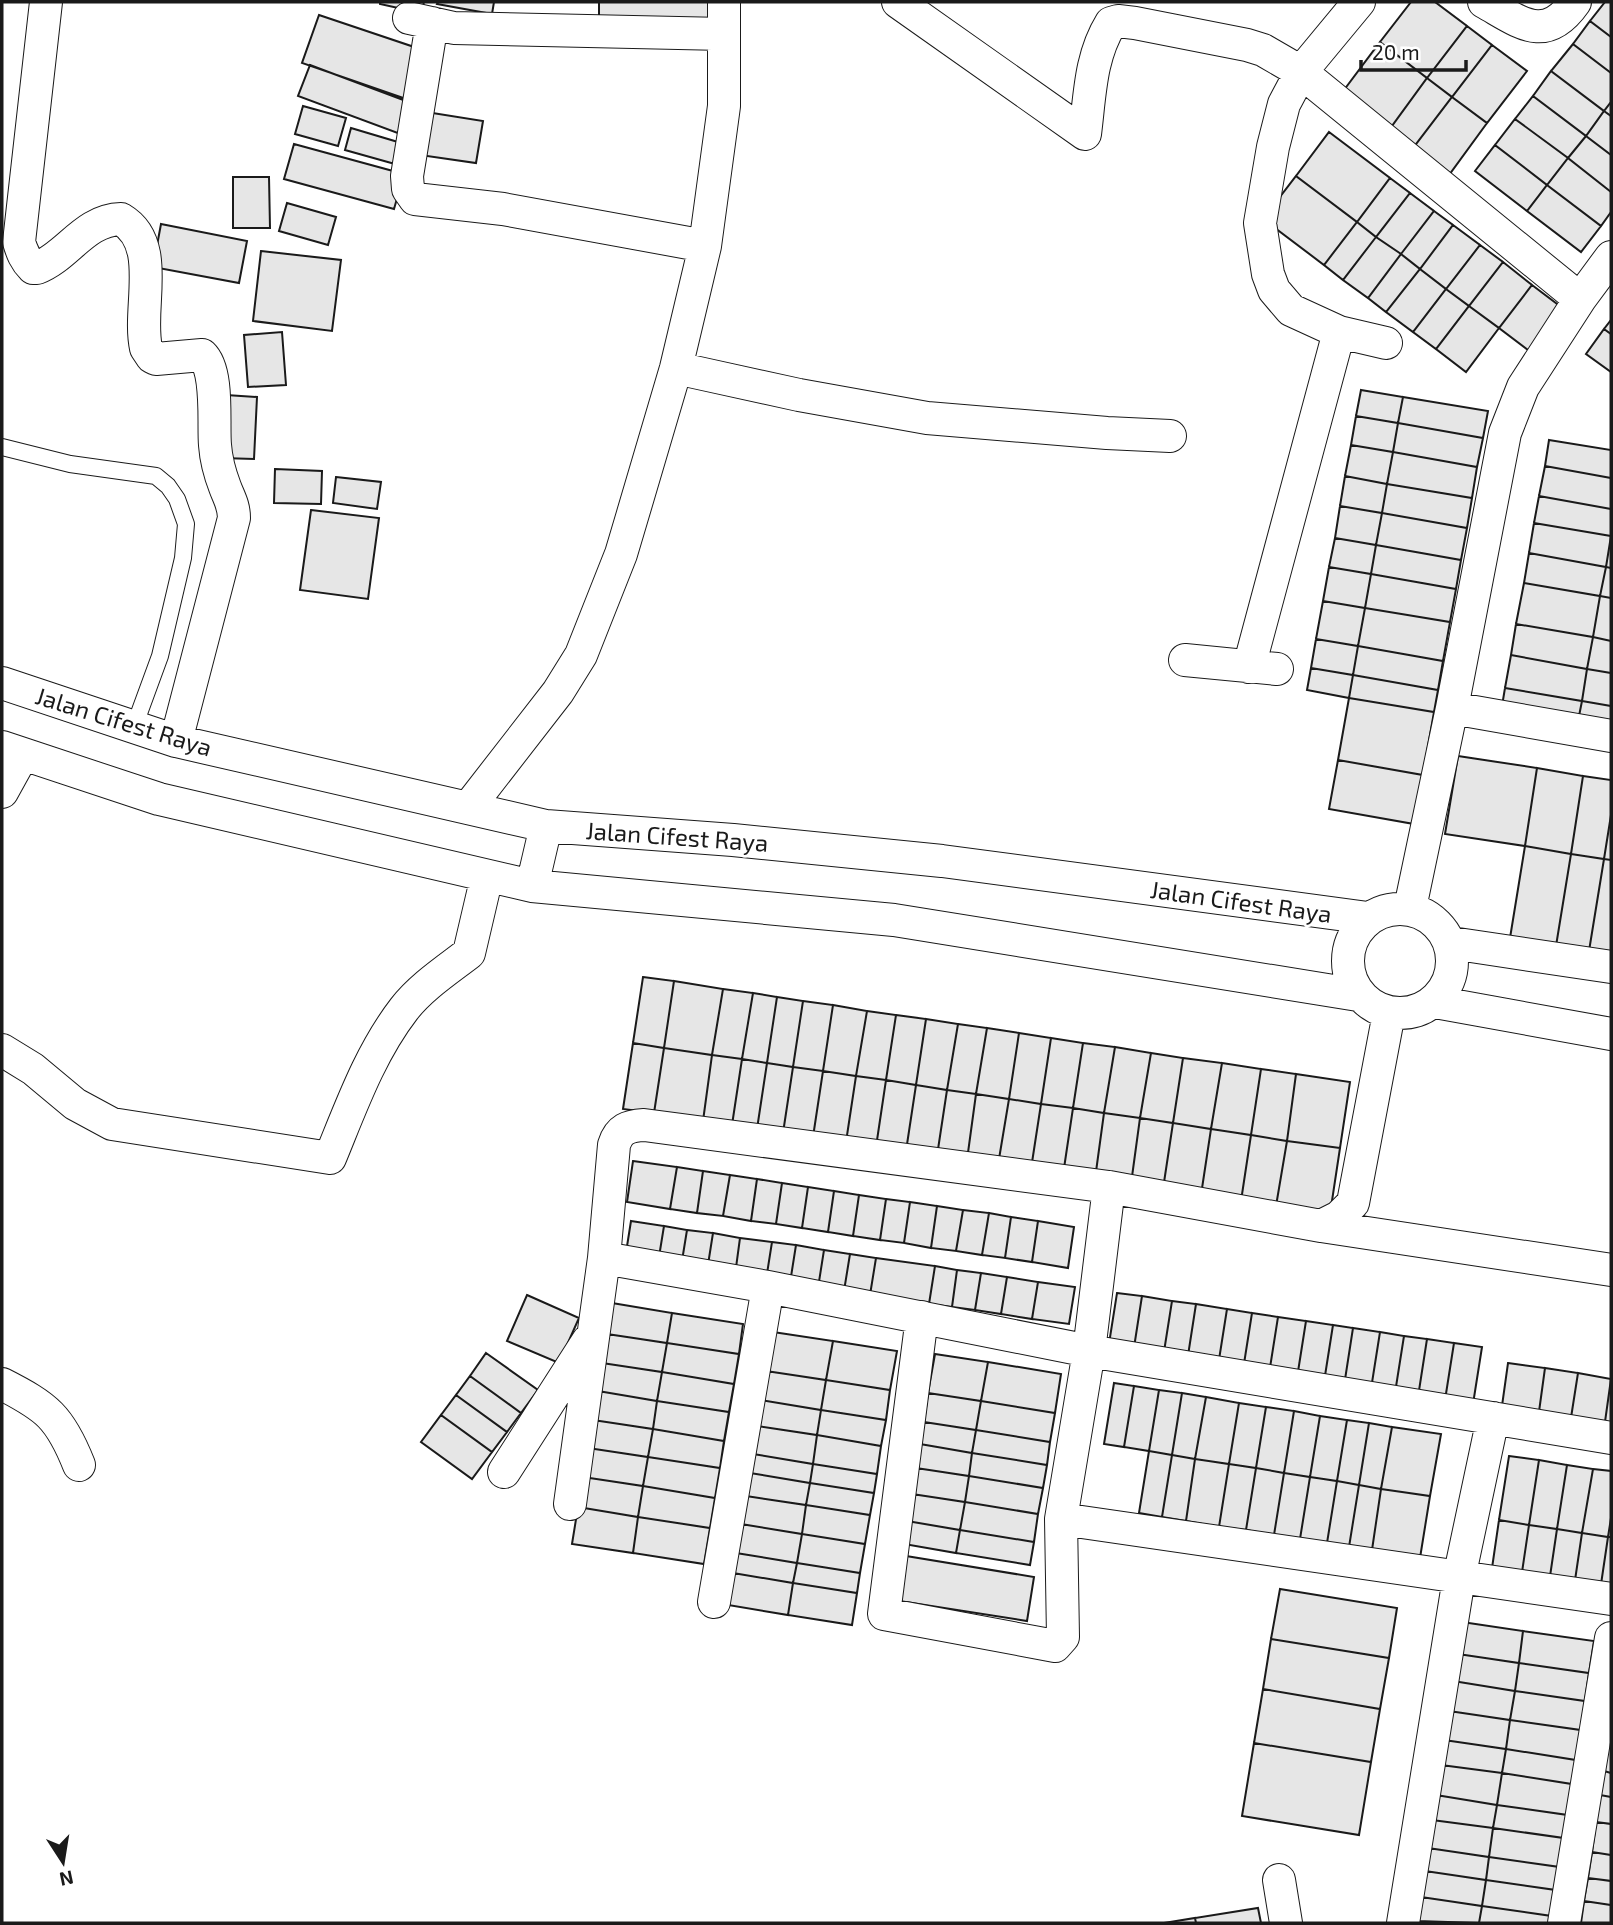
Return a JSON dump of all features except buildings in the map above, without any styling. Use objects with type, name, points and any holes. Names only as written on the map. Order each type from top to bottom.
[{"type":"street","points":[[46,2],[19,242],[21,251],[28,263],[37,268],[90,228],[108,219],[121,219],[137,232],[144,248],[146,348],[152,358],[156,359],[202,355],[206,360],[214,405],[215,445],[223,484],[234,508],[234,518],[177,741]]},
{"type":"street","points":[[468,808],[558,692],[581,654],[621,554],[677,368],[705,246],[724,106],[724,2]]},
{"type":"street","points":[[898,2],[1085,134],[1094,59],[1111,23],[1135,23],[1263,50],[1301,72],[1580,299]]},
{"type":"street","points":[[1359,2],[1301,72],[1284,104],[1273,147],[1260,223],[1268,274],[1274,290],[1291,310],[1339,332],[1387,343]]},
{"type":"street","points":[[1484,2],[1523,24],[1536,26],[1551,25],[1564,17],[1575,2]]},
{"type":"street","points":[[705,246],[503,209],[415,198],[408,189],[407,176],[421,20],[454,28],[724,34]]},
{"type":"street","points":[[1410,908],[1505,433],[1523,387],[1580,299],[1611,257]]},
{"type":"street","points":[[1185,660],[1263,668],[1339,332]]},
{"type":"street","points":[[677,368],[799,396],[927,418],[1170,436]]},
{"type":"street","name":"Jalan Cifest Raya","points":[[2,683],[177,741],[546,826],[942,860],[1368,918]]},
{"type":"street","points":[[1452,708],[1611,736]]},
{"type":"street","points":[[2,792],[12,751],[159,799],[532,886],[894,920],[1358,995]]},
{"type":"street","points":[[532,886],[546,826]]},
{"type":"street","points":[[2,1050],[33,1069],[75,1104],[112,1124],[330,1158],[372,1059],[405,1008],[442,973],[469,953],[487,876]]},
{"type":"street","points":[[1410,908],[1435,920],[1451,943],[1452,974],[1435,1002],[1413,1013],[1389,1013],[1372,1006],[1358,995],[1347,969],[1350,941],[1368,918],[1388,909],[1410,908]]},
{"type":"street","points":[[1451,943],[1611,967]]},
{"type":"street","points":[[1435,1002],[1611,1034]]},
{"type":"street","points":[[1321,1226],[1339,1217],[1353,1203],[1389,1013]]},
{"type":"street","points":[[570,1504],[604,1258],[614,1145],[617,1135],[625,1128],[644,1125],[1109,1187],[1321,1226],[1611,1270]]},
{"type":"street","points":[[922,1317],[884,1614],[1055,1646],[1063,1637],[1061,1519],[1089,1352],[1109,1187]]},
{"type":"street","points":[[604,1258],[768,1287],[1089,1352],[1611,1438]]},
{"type":"street","points":[[714,1602],[768,1287]]},
{"type":"street","points":[[504,1472],[593,1334]]},
{"type":"street","points":[[2,1384],[47,1410],[63,1428],[79,1465]]},
{"type":"street","points":[[1403,1923],[1459,1577],[1493,1418]]},
{"type":"street","points":[[1061,1519],[1611,1599]]},
{"type":"street","points":[[1564,1923],[1611,1638]]},
{"type":"street","points":[[1279,1880],[1286,1923]]},
{"type":"lane","points":[[2,447],[69,464],[156,476],[169,486],[177,499],[186,524],[186,539],[176,597],[160,656],[134,727]]}]
